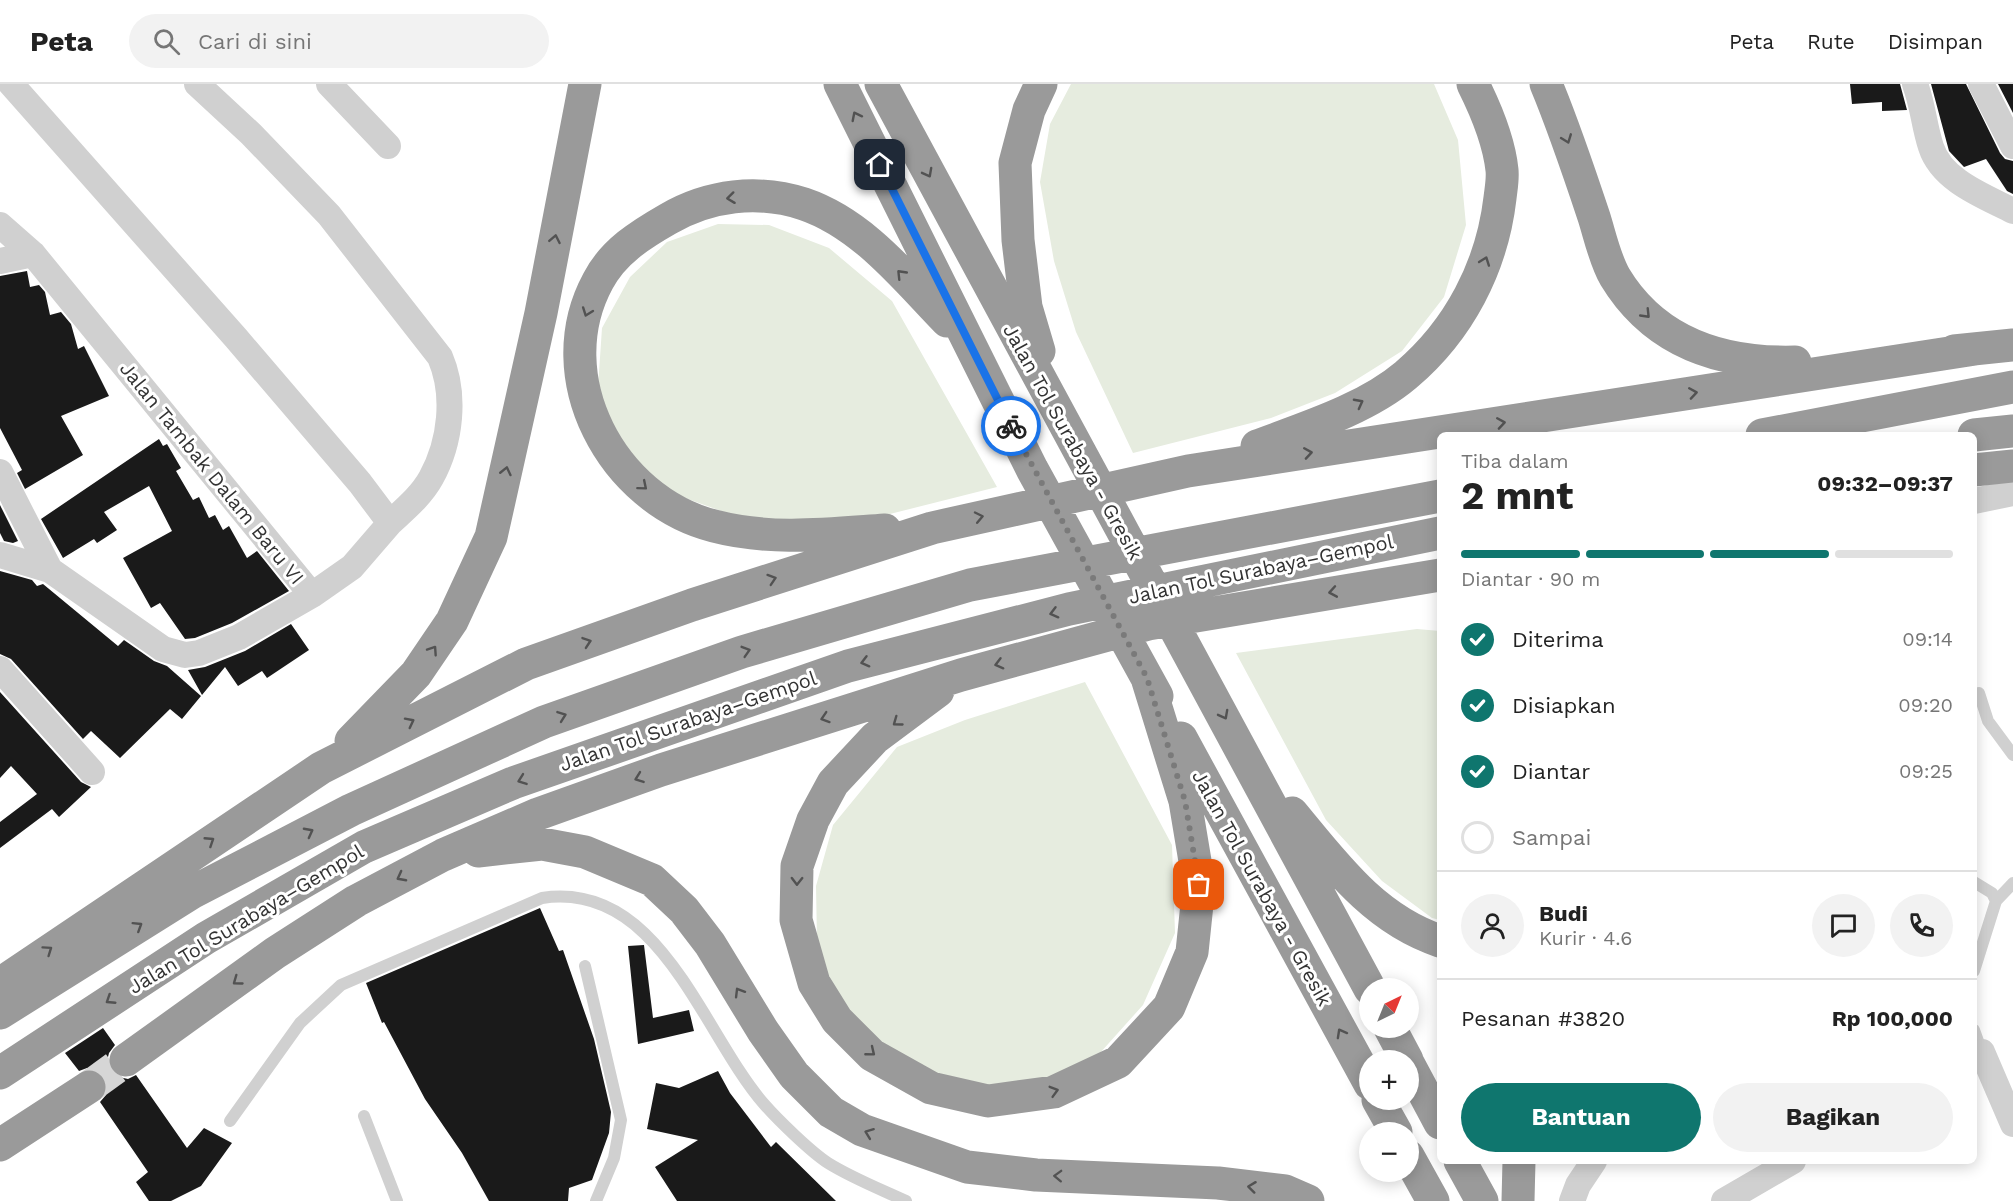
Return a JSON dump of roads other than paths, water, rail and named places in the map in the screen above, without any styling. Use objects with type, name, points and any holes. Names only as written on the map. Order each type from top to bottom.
[{"type":"highway","points":[[321,768],[371,722],[416,674],[452,621],[491,537],[541,313],[585,84]]},
{"type":"highway","name":"Jalan Tol Surabaya - Gresik","points":[[840,84],[1032,469],[1359,1064]]},
{"type":"highway","name":"Jalan Tol Surabaya - Gresik","points":[[880,84],[1067,434],[1249,761],[1364,978]]},
{"type":"highway","points":[[1041,84],[1029,110],[1015,163],[1018,240],[1026,307],[1067,434]]},
{"type":"highway","points":[[1188,471],[1319,424],[1364,401],[1405,376],[1450,330],[1477,283],[1496,229],[1503,171],[1488,115],[1473,84]]},
{"type":"highway","points":[[1546,84],[1614,276],[1646,315],[1669,335],[1716,354],[1766,363],[1809,362],[2013,345]]},
{"type":"highway","points":[[932,528],[778,537],[712,526],[676,510],[647,490],[624,470],[593,421],[582,388],[578,359],[581,328],[598,282],[616,256],[640,234],[685,209],[716,199],[754,195],[804,204],[852,228],[897,268],[971,346]]},
{"type":"highway","points":[[1440,432],[1975,349]]},
{"type":"highway","points":[[1778,432],[2013,387]]},
{"type":"highway","points":[[1977,435],[2013,431]]},
{"type":"highway","points":[[0,984],[321,768],[526,664],[692,605],[932,528],[1188,471],[1437,432]]},
{"type":"highway","points":[[1977,470],[2013,466]]},
{"type":"highway","name":"Jalan Tol Surabaya–Gempol","points":[[0,1013],[193,892],[351,810],[544,722],[742,652],[970,585],[1437,497]]},
{"type":"highway","name":"Jalan Tol Surabaya–Gempol","points":[[0,1073],[206,938],[364,847],[513,783],[848,666],[1068,609],[1437,534]]},
{"type":"highway","points":[[126,1060],[275,953],[356,901],[443,855],[538,814],[650,774],[961,675],[1148,624],[1437,575]]},
{"type":"highway","points":[[1391,582],[1437,590]]},
{"type":"highway","points":[[961,675],[875,738],[833,783],[813,820],[797,866],[796,920],[814,983],[837,1020],[872,1055],[931,1088],[988,1101],[1054,1092],[1118,1062],[1169,1007],[1192,952],[1199,885],[1185,801],[1147,678]]},
{"type":"highway","points":[[1249,761],[1342,873],[1370,902],[1414,933],[1437,940]]},
{"type":"highway","points":[[443,855],[542,844],[585,852],[652,880],[684,910],[710,944],[763,1031],[794,1075],[831,1112],[862,1130],[967,1167],[1036,1176],[1218,1183],[1285,1191],[1308,1201]]},
{"type":"highway","points":[[1419,1083],[1437,1117]]},
{"type":"highway","points":[[0,1145],[89,1087]]},
{"type":"highway","points":[[1462,1164],[1482,1201]]},
{"type":"highway","points":[[1518,1201],[1519,1164]]},
{"type":"highway","points":[[1419,1176],[1433,1201]]},
{"type":"street","points":[[11,84],[236,338],[390,523]]},
{"type":"street","points":[[197,84],[250,134],[329,215],[440,357],[446,372],[450,400],[442,447],[431,477],[419,494],[352,567],[312,595]]},
{"type":"street","points":[[329,84],[388,146]]},
{"type":"street","points":[[1916,84],[1932,149],[1948,174],[2013,211]]},
{"type":"street","points":[[1981,84],[2013,146]]},
{"type":"street","name":"Jalan Tambak Dalam Baru VI","points":[[0,225],[33,254],[312,595],[219,647],[185,655],[163,649],[50,570],[0,472]]},
{"type":"street","points":[[0,261],[33,254]]},
{"type":"street","points":[[1977,500],[2013,493]]},
{"type":"street","points":[[0,555],[50,570]]},
{"type":"street","points":[[0,669],[92,772]]},
{"type":"street","points":[[1977,1047],[2013,1125]]},
{"type":"street","points":[[1572,1201],[1578,1185],[1592,1164]]},
{"type":"street","points":[[1724,1201],[1788,1164]]},
{"type":"lane","points":[[1978,693],[1988,721],[2013,755]]},
{"type":"lane","points":[[1977,961],[1996,901],[2013,883]]},
{"type":"lane","points":[[1977,884],[1992,893],[1996,901]]},
{"type":"lane","points":[[230,1121],[300,1023],[341,985],[542,898],[563,895],[590,899],[620,911],[644,931],[668,961],[764,1104],[827,1162],[906,1201]]},
{"type":"lane","points":[[585,966],[621,1120],[614,1158],[596,1201]]},
{"type":"lane","points":[[364,1116],[397,1201]]},
{"type":"tunnel","points":[[89,1087],[126,1060]]}]
